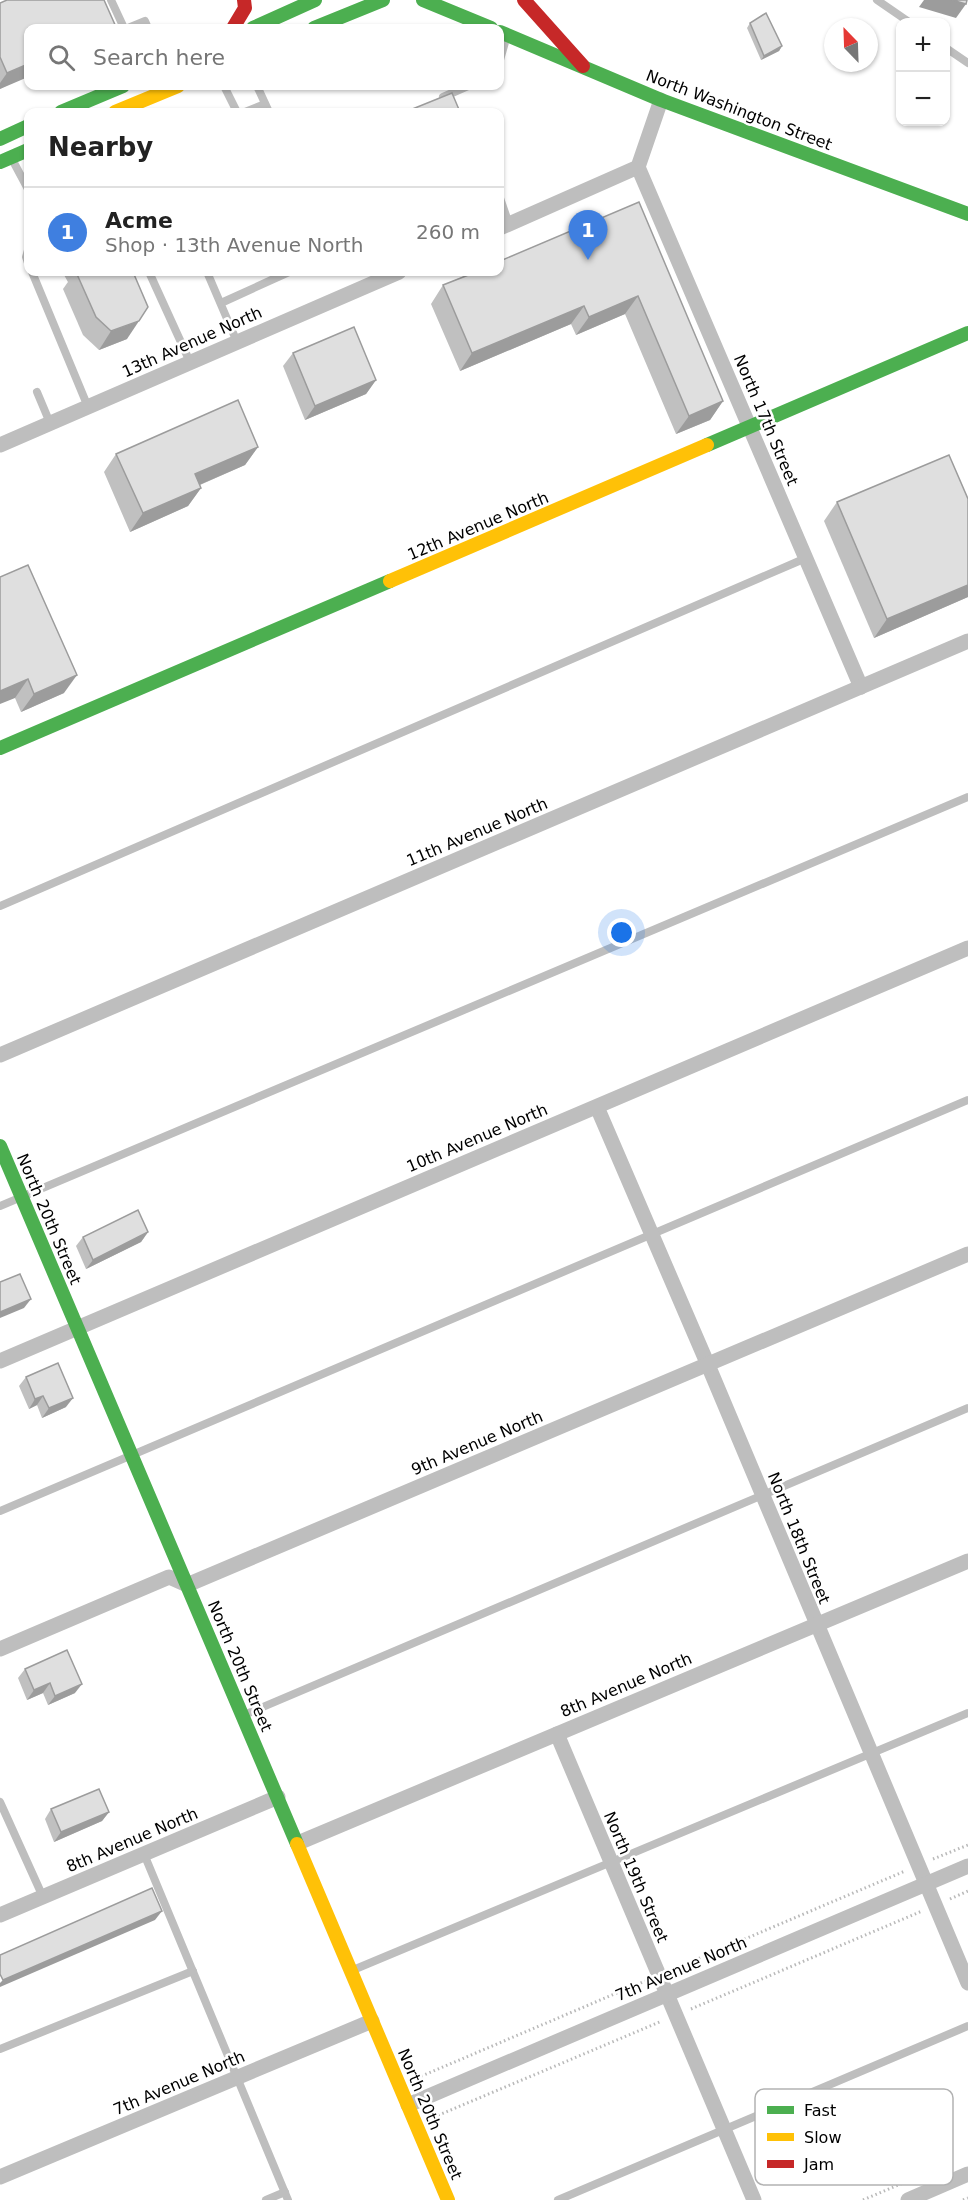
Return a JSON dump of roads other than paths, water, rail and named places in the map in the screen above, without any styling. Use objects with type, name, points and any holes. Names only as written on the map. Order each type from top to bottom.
[{"type":"main road","points":[[235,24],[245,8],[244,0]]},
{"type":"main road","points":[[262,24],[315,0]]},
{"type":"main road","points":[[324,24],[383,0]]},
{"type":"main road","points":[[423,0],[481,24]]},
{"type":"main road","points":[[524,0],[583,66]]},
{"type":"main road","name":"North Washington Street","points":[[504,33],[661,100],[968,214]]},
{"type":"main road","points":[[71,108],[113,90]]},
{"type":"main road","points":[[136,108],[170,90]]},
{"type":"main road","points":[[0,139],[24,128]]},
{"type":"main road","points":[[5,160],[24,152]]},
{"type":"main road","name":"12th Avenue North","points":[[0,748],[968,333]]},
{"type":"main road","name":"North 20th Street","points":[[0,1146],[448,2200]]},
{"type":"street","points":[[504,226],[638,167],[661,100]]},
{"type":"street","name":"North 17th Street","points":[[638,167],[861,687]]},
{"type":"street","name":"13th Avenue North","points":[[0,445],[387,276]]},
{"type":"street","name":"11th Avenue North","points":[[0,1055],[968,641]]},
{"type":"street","name":"10th Avenue North","points":[[0,1361],[968,948]]},
{"type":"street","name":"North 18th Street","points":[[597,1107],[968,1983]]},
{"type":"street","name":"9th Avenue North","points":[[187,1584],[968,1254]]},
{"type":"street","name":"8th Avenue North","points":[[298,1843],[968,1560]]},
{"type":"street","points":[[0,1649],[169,1576],[187,1584]]},
{"type":"street","name":"North 19th Street","points":[[557,1734],[754,2200]]},
{"type":"street","name":"8th Avenue North","points":[[0,1915],[278,1797]]},
{"type":"street","name":"7th Avenue North","points":[[408,2105],[968,1866]]},
{"type":"street","name":"7th Avenue North","points":[[0,2178],[372,2021]]},
{"type":"street","points":[[953,2180],[968,2174]]},
{"type":"street","points":[[908,2200],[943,2185]]},
{"type":"lane","points":[[111,0],[124,24]]},
{"type":"lane","points":[[877,0],[903,18]]},
{"type":"lane","points":[[950,51],[968,63]]},
{"type":"lane","points":[[226,90],[235,108]]},
{"type":"lane","points":[[259,90],[267,108]]},
{"type":"lane","points":[[430,103],[459,90]]},
{"type":"lane","points":[[255,108],[265,104]]},
{"type":"lane","points":[[5,160],[24,184]]},
{"type":"lane","points":[[34,276],[88,407]]},
{"type":"lane","points":[[69,276],[72,281]]},
{"type":"lane","points":[[151,276],[190,362]]},
{"type":"lane","points":[[209,276],[237,342]]},
{"type":"lane","points":[[221,303],[280,276]]},
{"type":"lane","points":[[37,392],[50,423]]},
{"type":"lane","points":[[0,906],[806,558]]},
{"type":"lane","points":[[0,1206],[968,797]]},
{"type":"lane","points":[[0,1511],[968,1100]]},
{"type":"lane","points":[[243,1715],[968,1408]]},
{"type":"lane","points":[[351,1971],[968,1713]]},
{"type":"lane","points":[[0,1802],[43,1897]]},
{"type":"lane","points":[[144,1854],[288,2200]]},
{"type":"lane","points":[[0,2049],[193,1971]]},
{"type":"lane","points":[[822,2089],[968,2026]]},
{"type":"lane","points":[[558,2200],[755,2118]]},
{"type":"lane","points":[[266,2200],[285,2192]]},
{"type":"place","name":"Acme","points":[[588,260]]}]
